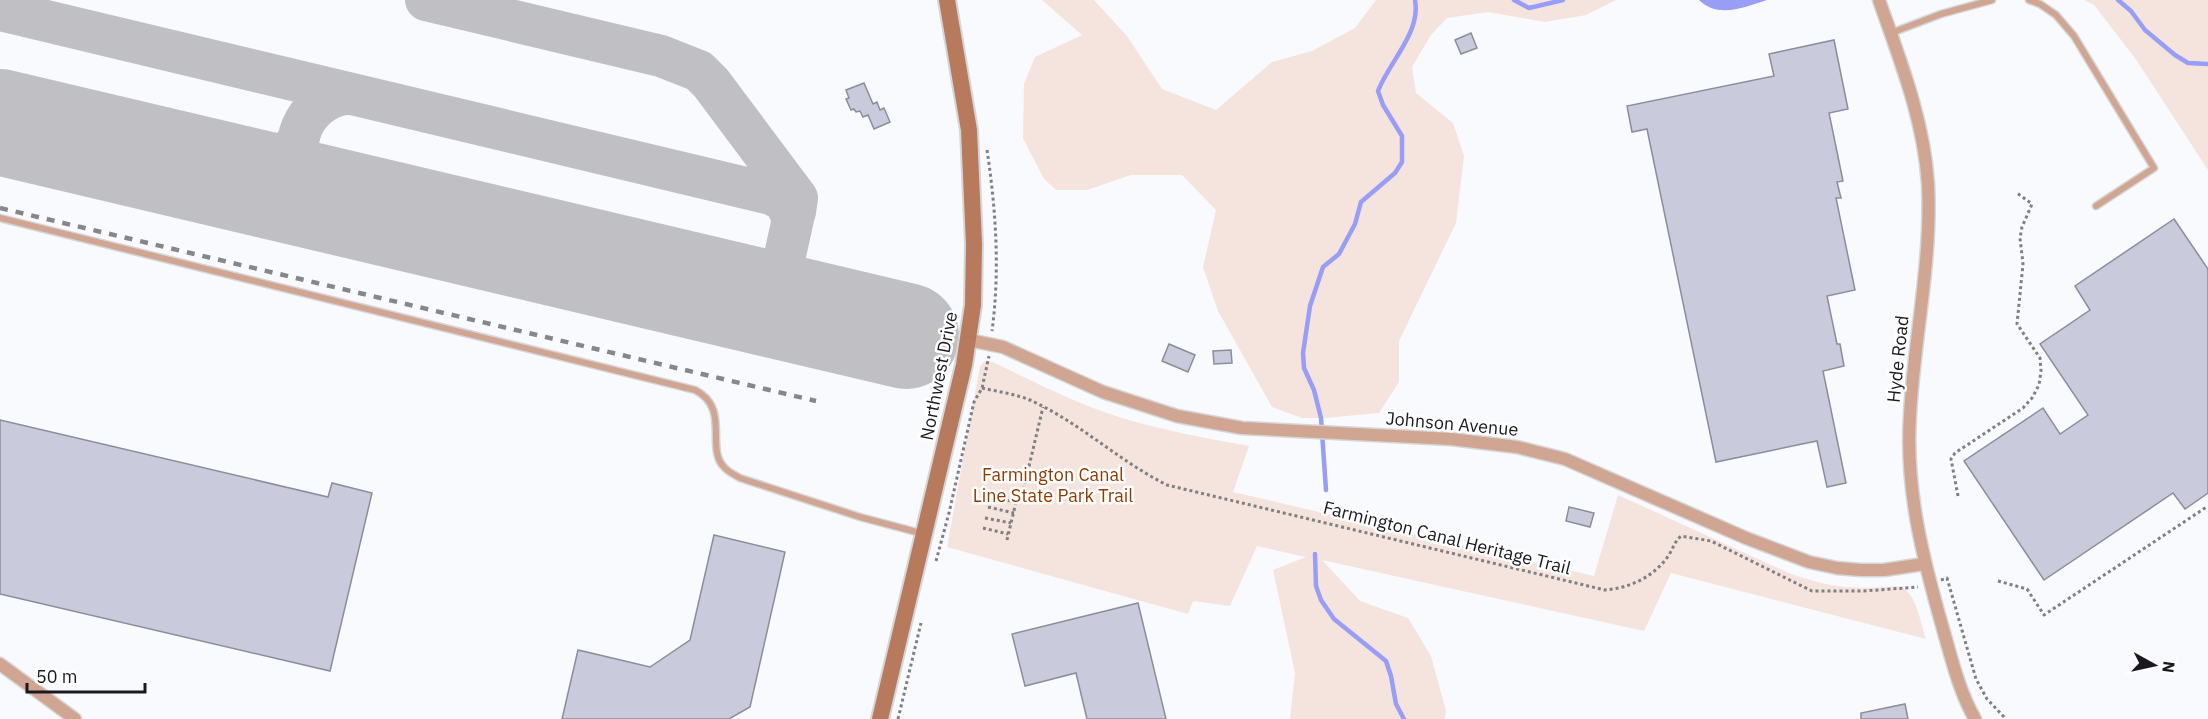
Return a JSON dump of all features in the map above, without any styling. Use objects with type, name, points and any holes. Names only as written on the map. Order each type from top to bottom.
[{"type":"main road","name":"Northwest Drive","points":[[880,719],[969,339],[974,279],[973,186],[969,130],[946,0]]},
{"type":"street","name":"Hyde Road","points":[[1880,0],[1919,123],[1928,182],[1927,262],[1911,396],[1909,442],[1912,495],[1924,564],[1966,704],[1975,719]]},
{"type":"street","name":"Johnson Avenue","points":[[969,339],[1003,347],[1103,392],[1177,416],[1242,428],[1451,439],[1517,447],[1565,459],[1746,538],[1809,562],[1861,570],[1884,570],[1924,564]]},
{"type":"street","points":[[0,664],[75,719]]},
{"type":"lane","points":[[1891,33],[1941,14],[1992,0]]},
{"type":"lane","points":[[2029,0],[2040,4],[2056,15],[2074,36],[2154,168],[2096,206]]},
{"type":"lane","points":[[0,218],[695,390],[704,395],[712,406],[716,421],[719,458],[723,467],[740,478],[860,517],[924,534]]},
{"type":"path","points":[[1958,496],[1951,459],[1955,453],[2023,408],[2039,385],[2040,358],[2017,324],[2023,264],[2020,238],[2032,204],[2017,193]]},
{"type":"path","points":[[936,561],[974,402],[987,372]]},
{"type":"path","name":"Farmington Canal Heritage Trail","points":[[982,388],[1030,400],[1063,418],[1136,468],[1167,485],[1605,590],[1622,588],[1650,574],[1668,556],[1681,536],[1711,540],[1812,591],[1864,591],[1918,587]]},
{"type":"path","points":[[1007,540],[1016,502],[1022,496],[1043,407]]},
{"type":"path","points":[[990,497],[1016,502]]},
{"type":"path","points":[[1998,581],[2027,589],[2044,615],[2208,506]]},
{"type":"path","points":[[988,507],[1014,513]]},
{"type":"path","points":[[986,518],[1011,523]]},
{"type":"path","points":[[983,528],[1008,534]]},
{"type":"path","points":[[1942,579],[1947,578],[1976,679],[1987,699],[2006,719]]},
{"type":"path","points":[[898,719],[922,617]]},
{"type":"green space","points":[[1042,0],[1094,0],[1127,36],[1162,89],[1216,110],[1272,62],[1312,51],[1355,28],[1376,0],[1616,0],[1586,15],[1545,22],[1488,12],[1447,18],[1431,35],[1412,67],[1416,93],[1453,123],[1464,156],[1456,223],[1399,341],[1399,382],[1379,413],[1302,418],[1272,407],[1218,311],[1203,267],[1216,210],[1182,175],[1131,175],[1087,190],[1056,190],[1044,179],[1023,138],[1024,84],[1035,57],[1082,35]]},
{"type":"green space","points":[[2084,0],[2208,0],[2208,170],[2135,58],[2094,5]]},
{"type":"green space","name":"Farmington Canal Line State Park Trail","points":[[985,361],[993,362],[1071,399],[1119,417],[1167,430],[1249,446],[1233,492],[1594,576],[1618,495],[1803,578],[1843,587],[1898,586],[1910,594],[1914,601],[1926,639],[1671,573],[1644,631],[1322,560],[1360,601],[1408,618],[1431,656],[1446,711],[1445,719],[1290,719],[1295,673],[1273,570],[1306,557],[1257,546],[1230,606],[1193,601],[1188,614],[947,547],[980,366]]},
{"type":"water","points":[[1699,0],[1767,0],[1741,8],[1723,10],[1706,6]]},
{"type":"building","points":[[1471,33],[1477,48],[1461,54],[1455,40]]},
{"type":"building","points":[[1834,40],[1848,109],[1829,113],[1843,181],[1837,182],[1841,198],[1836,198],[1855,290],[1827,296],[1844,366],[1823,371],[1846,483],[1827,487],[1817,441],[1716,462],[1647,129],[1632,132],[1627,106],[1774,76],[1769,54]]},
{"type":"building","points":[[864,83],[873,104],[877,102],[880,110],[884,108],[890,122],[874,129],[868,115],[863,117],[860,111],[851,110],[846,99],[849,98],[846,90]]},
{"type":"building","points":[[2174,219],[2208,269],[2208,493],[2185,509],[2173,493],[2044,580],[1964,461],[2043,408],[2060,434],[2088,415],[2040,344],[2090,310],[2075,286]]},
{"type":"building","points":[[1169,344],[1195,355],[1188,372],[1162,361]]},
{"type":"building","points":[[1231,350],[1232,363],[1214,364],[1213,351]]},
{"type":"building","points":[[0,420],[328,497],[332,483],[372,493],[330,671],[0,594]]},
{"type":"building","points":[[1569,507],[1594,513],[1590,527],[1566,521]]},
{"type":"building","points":[[714,535],[785,552],[750,707],[729,719],[562,719],[578,650],[650,667],[690,640]]},
{"type":"building","points":[[1138,603],[1166,719],[1087,719],[1076,673],[1025,686],[1012,634]]},
{"type":"building","points":[[1905,704],[1908,719],[1861,719],[1861,713]]},
{"type":"waterway","points":[[1326,490],[1321,418],[1314,390],[1304,368],[1303,353],[1310,306],[1323,267],[1339,254],[1355,224],[1361,202],[1395,173],[1402,162],[1402,136],[1383,105],[1378,91],[1409,36],[1416,12],[1415,0]]},
{"type":"waterway","points":[[1514,0],[1529,8],[1563,0]]},
{"type":"waterway","points":[[2118,0],[2131,11],[2145,30],[2175,55],[2188,63],[2208,64]]},
{"type":"waterway","points":[[1315,554],[1316,586],[1321,600],[1334,619],[1386,661],[1396,704],[1404,719]]},
{"type":"taxiway","points":[[426,0],[661,56],[699,71],[711,83],[797,198],[795,212]]},
{"type":"taxiway","points":[[0,10],[771,194],[785,201],[793,219],[774,305]]},
{"type":"taxiway","points":[[338,202],[320,192],[302,171],[298,156],[298,142],[302,128],[319,105],[347,94]]},
{"type":"taxiway","points":[[241,179],[274,168],[281,163],[297,141]]},
{"type":"runway","points":[[0,122],[906,336]]},
{"type":"railway","points":[[0,208],[816,401]]}]
